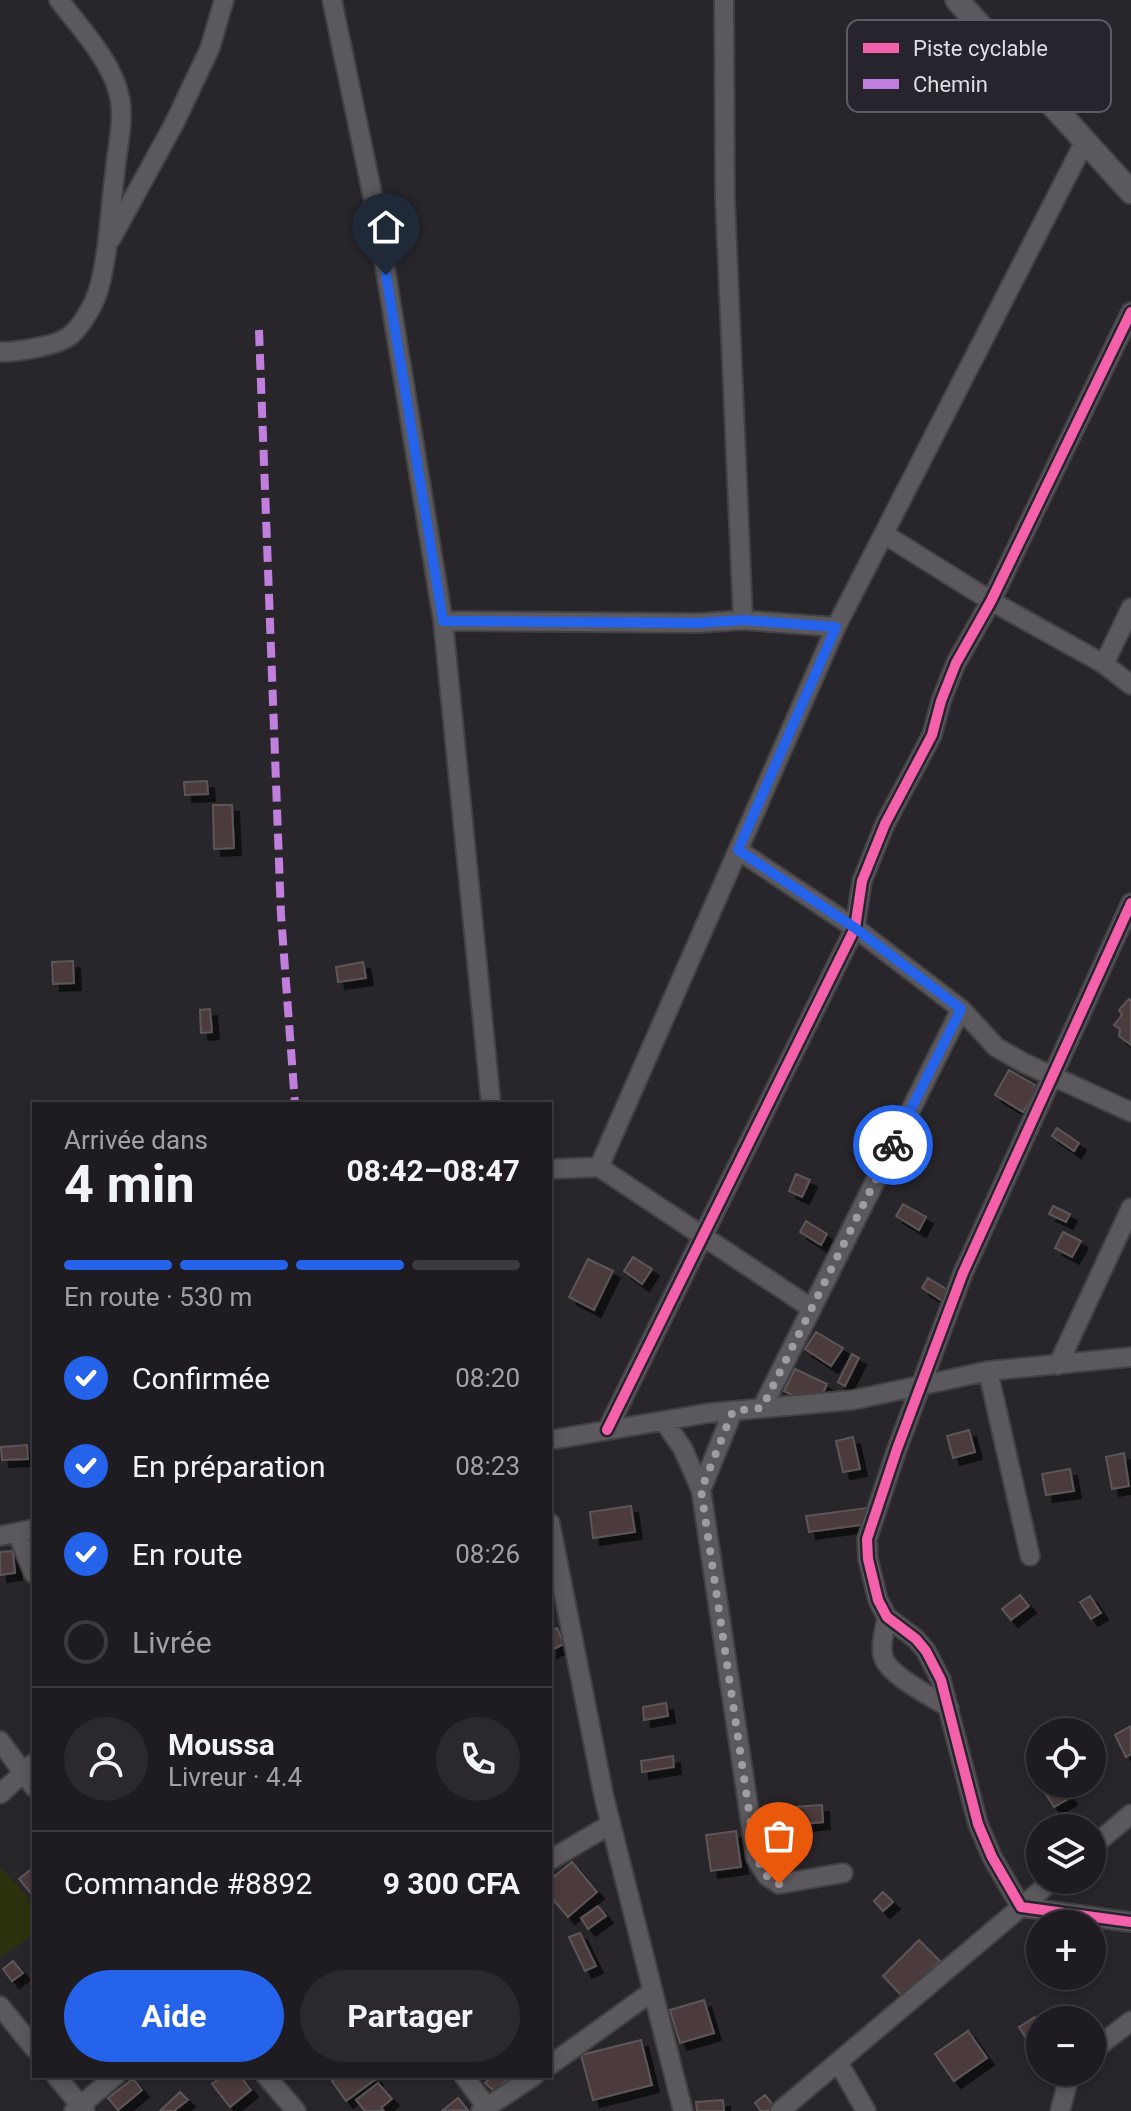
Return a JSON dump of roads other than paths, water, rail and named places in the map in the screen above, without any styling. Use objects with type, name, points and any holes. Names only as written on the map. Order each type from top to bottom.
[{"type":"street","points":[[0,352],[52,343],[70,336],[85,317],[98,290],[106,247],[119,137],[120,99],[106,64],[59,0]]},
{"type":"street","points":[[106,247],[175,122],[210,48],[224,0]]},
{"type":"street","points":[[332,0],[376,212],[443,621],[491,1102]]},
{"type":"street","points":[[724,0],[725,199],[743,620]]},
{"type":"street","points":[[957,0],[975,20]]},
{"type":"street","points":[[1056,112],[1131,192]]},
{"type":"street","points":[[599,1167],[836,627],[1084,143]]},
{"type":"street","points":[[607,1430],[855,928],[862,881],[885,824],[932,735],[956,663],[991,601],[1131,312]]},
{"type":"street","points":[[884,534],[991,601],[1104,664],[1131,685]]},
{"type":"street","points":[[1104,664],[1131,608]]},
{"type":"street","points":[[443,621],[699,623],[743,620],[836,627]]},
{"type":"street","points":[[738,850],[855,928],[961,1009],[996,1047],[1131,1112]]},
{"type":"street","points":[[1021,1907],[992,1857],[978,1824],[941,1680],[926,1651],[916,1639],[887,1617],[878,1600],[868,1559],[867,1539],[963,1273],[1131,903]]},
{"type":"street","points":[[762,1408],[961,1009]]},
{"type":"street","points":[[552,1169],[599,1167],[811,1308]]},
{"type":"street","points":[[1058,1365],[1131,1208]]},
{"type":"street","points":[[552,1440],[733,1411],[853,1400],[988,1371],[1131,1357]]},
{"type":"street","points":[[988,1371],[1030,1556]]},
{"type":"street","points":[[701,1490],[733,1411]]},
{"type":"street","points":[[664,1421],[683,1449],[701,1490],[756,1858],[767,1876],[779,1884],[843,1873]]},
{"type":"street","points":[[17,1533],[32,1569]]},
{"type":"street","points":[[552,1533],[611,1824],[683,2111]]},
{"type":"street","points":[[887,1617],[882,1649],[887,1665],[949,1708]]},
{"type":"street","points":[[0,1741],[30,1774],[0,1794]]},
{"type":"street","points":[[1106,1835],[1131,1814]]},
{"type":"street","points":[[552,1859],[611,1824]]},
{"type":"street","points":[[780,2111],[1036,1894]]},
{"type":"street","points":[[1021,1907],[1131,1922]]},
{"type":"street","points":[[552,2064],[653,1991]]},
{"type":"street","points":[[0,2006],[32,2046]]},
{"type":"street","points":[[1106,2040],[1131,2021]]},
{"type":"street","points":[[838,2062],[866,2111]]},
{"type":"street","points":[[57,2078],[80,2109],[113,2078]]},
{"type":"street","points":[[268,2078],[296,2111]]},
{"type":"street","points":[[465,2078],[484,2109],[531,2078]]},
{"type":"street","points":[[1060,2111],[1067,2086]]}]
